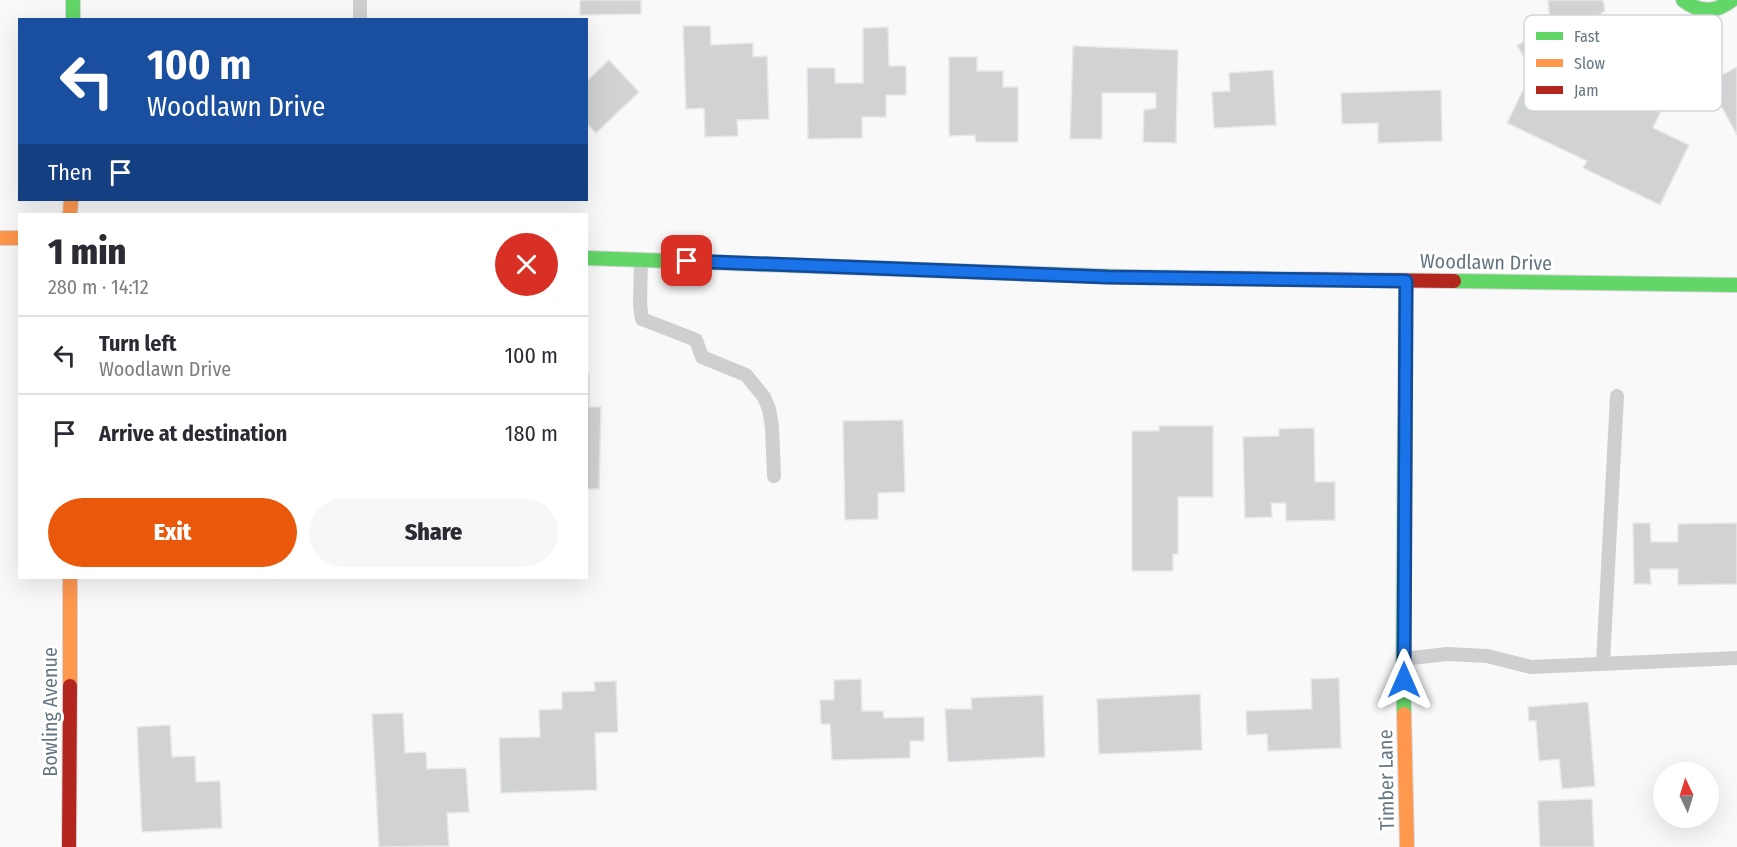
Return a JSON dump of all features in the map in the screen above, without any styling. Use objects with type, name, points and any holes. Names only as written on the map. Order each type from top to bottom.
[{"type":"main road","points":[[73,0],[73,18]]},
{"type":"main road","points":[[1683,0],[1697,9],[1708,11],[1718,9],[1732,0]]},
{"type":"main road","points":[[0,238],[18,238]]},
{"type":"main road","name":"Woodlawn Drive","points":[[588,258],[1107,277],[1737,285]]},
{"type":"main road","name":"Timber Lane","points":[[1406,281],[1403,659],[1407,847]]},
{"type":"main road","name":"Bowling Avenue","points":[[69,847],[70,579]]},
{"type":"lane","points":[[360,0],[360,18]]},
{"type":"lane","points":[[641,260],[642,319],[696,340],[702,357],[746,375],[764,397],[772,427],[774,476]]},
{"type":"lane","points":[[1604,663],[1617,396]]},
{"type":"lane","points":[[1403,659],[1447,654],[1487,656],[1531,667],[1737,658]]},
{"type":"building","points":[[580,0],[641,0],[641,14],[580,15]]},
{"type":"building","points":[[1548,0],[1602,0],[1605,11],[1599,15],[1549,15]]},
{"type":"building","points":[[683,26],[710,26],[711,45],[753,43],[753,57],[767,56],[769,119],[737,120],[738,136],[705,137],[704,108],[686,109]]},
{"type":"building","points":[[888,27],[889,66],[906,66],[906,95],[886,95],[886,117],[862,117],[862,138],[808,139],[807,68],[835,68],[835,83],[863,83],[863,28]]},
{"type":"building","points":[[1524,41],[1524,57],[1517,46]]},
{"type":"building","points":[[1073,46],[1178,50],[1176,143],[1143,142],[1144,110],[1156,108],[1156,93],[1102,93],[1102,139],[1070,139]]},
{"type":"building","points":[[949,57],[977,57],[977,71],[1003,71],[1003,87],[1018,87],[1018,142],[976,142],[975,135],[949,136]]},
{"type":"building","points":[[609,60],[639,92],[596,133],[588,125],[588,80]]},
{"type":"building","points":[[1737,67],[1737,135],[1722,108],[1722,75]]},
{"type":"building","points":[[1273,70],[1276,125],[1214,128],[1212,92],[1230,91],[1229,73]]},
{"type":"building","points":[[1441,90],[1442,141],[1378,143],[1378,123],[1342,124],[1341,93]]},
{"type":"building","points":[[1523,90],[1524,111],[1661,111],[1653,128],[1689,145],[1660,205],[1583,168],[1587,161],[1507,123]]},
{"type":"building","points":[[588,374],[589,407],[601,407],[599,489],[588,489]]},
{"type":"building","points":[[903,420],[905,492],[878,493],[878,519],[845,520],[843,421]]},
{"type":"building","points":[[1159,426],[1213,426],[1213,497],[1178,497],[1178,554],[1173,554],[1173,571],[1132,571],[1132,431],[1159,431]]},
{"type":"building","points":[[1314,428],[1315,482],[1335,482],[1335,520],[1286,521],[1286,503],[1271,503],[1272,517],[1245,518],[1243,437],[1279,436],[1279,429]]},
{"type":"building","points":[[1633,523],[1650,523],[1651,542],[1678,542],[1678,524],[1737,523],[1737,584],[1678,585],[1678,569],[1650,569],[1651,584],[1634,584]]},
{"type":"building","points":[[1339,678],[1341,748],[1268,751],[1267,734],[1247,735],[1246,711],[1312,709],[1311,679]]},
{"type":"building","points":[[861,679],[862,711],[883,711],[884,718],[924,717],[924,741],[910,741],[910,758],[832,760],[830,724],[821,724],[820,700],[834,700],[834,680]]},
{"type":"building","points":[[616,681],[618,732],[595,733],[597,790],[501,793],[499,738],[540,737],[539,710],[562,709],[562,692],[595,691],[594,682]]},
{"type":"building","points":[[1200,694],[1202,750],[1099,754],[1097,699]]},
{"type":"building","points":[[1043,695],[1045,757],[948,762],[945,709],[972,709],[971,698]]},
{"type":"building","points":[[1588,702],[1595,786],[1562,789],[1559,759],[1539,761],[1536,721],[1529,721],[1528,707]]},
{"type":"building","points":[[403,713],[405,753],[426,752],[427,769],[466,768],[469,812],[447,813],[449,846],[379,847],[372,714]]},
{"type":"building","points":[[170,725],[172,757],[195,756],[196,782],[220,781],[222,828],[142,832],[137,727]]},
{"type":"building","points":[[1592,799],[1594,847],[1540,847],[1538,801]]},
{"type":"traffic: fast","points":[[73,0],[73,18]]},
{"type":"traffic: fast","points":[[1683,0],[1695,7],[1708,10],[1720,7],[1732,0]]},
{"type":"traffic: fast","points":[[588,258],[1187,278]]},
{"type":"traffic: fast","points":[[1404,714],[1406,281]]},
{"type":"traffic: fast","points":[[1454,281],[1737,285]]},
{"type":"traffic: slow","points":[[70,213],[71,201]]},
{"type":"traffic: slow","points":[[0,238],[18,238]]},
{"type":"traffic: slow","points":[[70,579],[70,686]]},
{"type":"traffic: slow","points":[[1404,714],[1407,847]]},
{"type":"traffic: jam","points":[[1187,278],[1454,281]]},
{"type":"traffic: jam","points":[[69,847],[70,686]]},
{"type":"route","points":[[687,261],[1107,277],[1406,281],[1404,680]]}]
